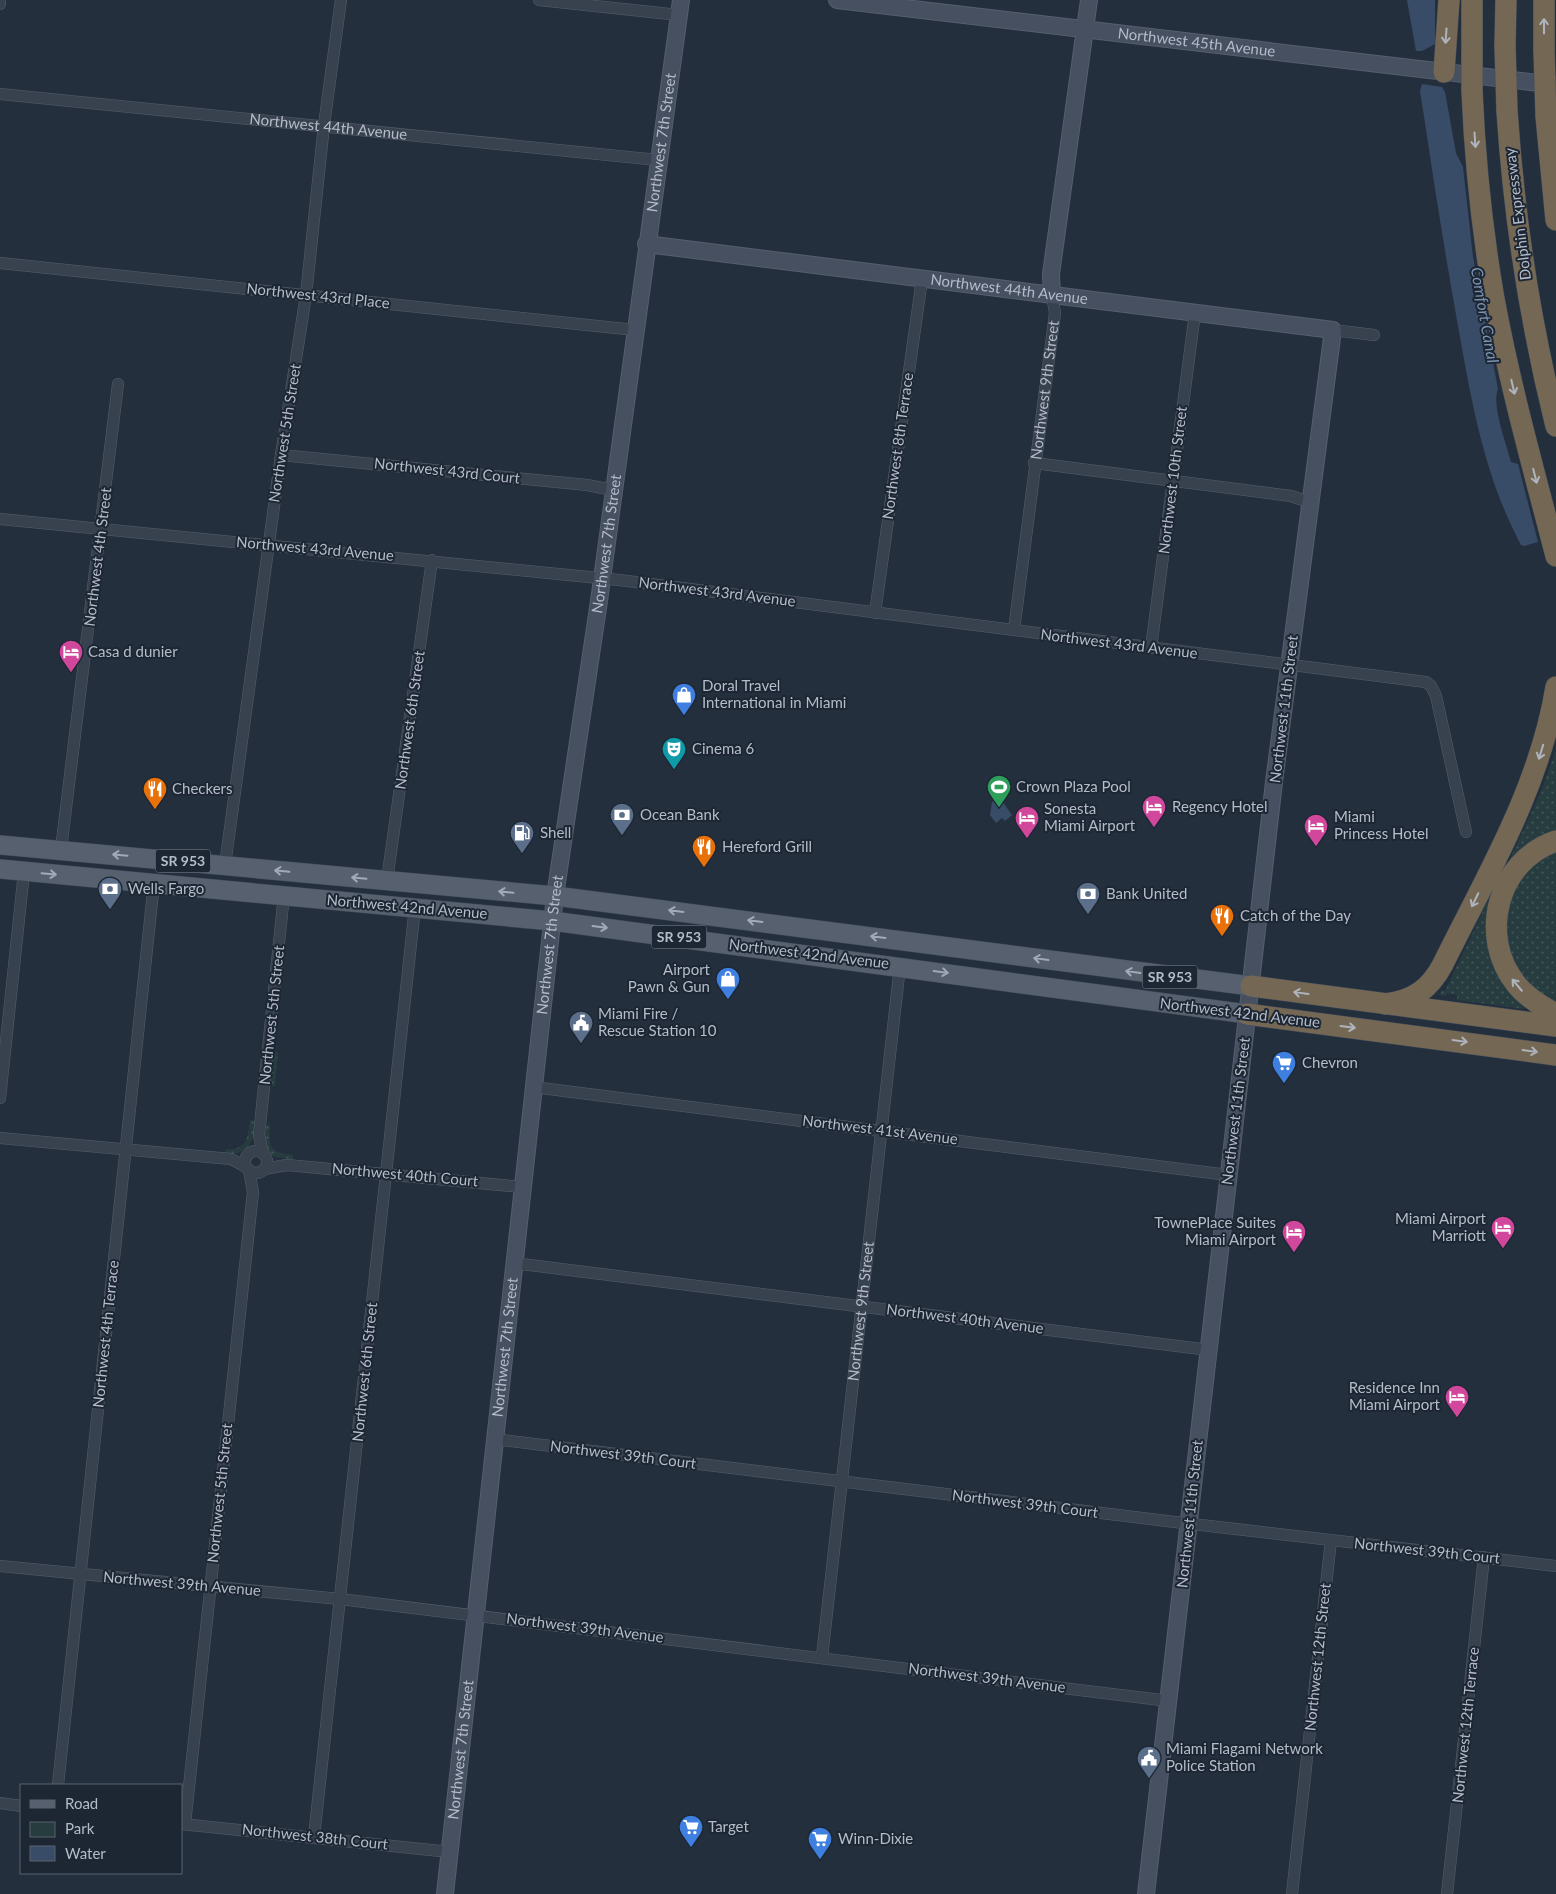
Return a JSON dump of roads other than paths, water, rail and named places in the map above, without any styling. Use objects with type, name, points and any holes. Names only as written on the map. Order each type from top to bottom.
[{"type":"highway","points":[[1444,72],[1449,0]]},
{"type":"highway","points":[[1472,0],[1472,91],[1482,222],[1494,298],[1513,388],[1556,556]]},
{"type":"highway","name":"Dolphin Expressway","points":[[1506,0],[1507,111],[1522,260],[1538,349],[1556,426]]},
{"type":"highway","points":[[1544,0],[1546,116],[1556,220]]},
{"type":"highway","points":[[1385,1004],[1404,1001],[1421,992],[1430,985],[1443,964],[1514,820],[1536,767],[1546,736],[1556,687]]},
{"type":"highway","points":[[1556,841],[1535,852],[1515,871],[1501,896],[1496,924],[1500,956],[1514,983],[1532,1000],[1556,1014]]},
{"type":"highway","name":"Northwest 42nd Avenue","points":[[1251,986],[1556,1026]]},
{"type":"highway","name":"Northwest 42nd Avenue","points":[[1247,1014],[1556,1055]]},
{"type":"main road","name":"Northwest 42nd Avenue","points":[[0,844],[555,896],[907,940],[1251,986]]},
{"type":"main road","points":[[176,886],[208,879],[218,874],[225,865]]},
{"type":"main road","name":"Northwest 42nd Avenue","points":[[0,869],[552,921],[900,966],[1247,1014]]},
{"type":"main road","points":[[284,895],[300,883],[331,875]]},
{"type":"main road","points":[[858,961],[889,953],[907,940]]},
{"type":"main road","points":[[900,966],[913,954],[944,946]]},
{"type":"street","name":"Northwest 5th Street","points":[[225,865],[268,544],[306,294],[324,125],[341,0]]},
{"type":"street","points":[[540,0],[680,8]]},
{"type":"street","name":"Northwest 45th Avenue","points":[[837,0],[1556,85]]},
{"type":"street","name":"Northwest 9th Street","points":[[1014,630],[1034,463],[1055,313],[1051,274],[1089,0]]},
{"type":"street","name":"Northwest 7th Street","points":[[445,1894],[555,896],[602,578],[646,244],[680,8]]},
{"type":"street","name":"Northwest 44th Avenue","points":[[0,94],[658,160]]},
{"type":"street","name":"Northwest 44th Avenue","points":[[646,244],[1374,335]]},
{"type":"street","name":"Northwest 43rd Place","points":[[0,264],[306,294],[635,330]]},
{"type":"street","name":"Northwest 8th Terrace","points":[[875,612],[922,279]]},
{"type":"street","name":"Northwest 10th Street","points":[[1151,648],[1195,313]]},
{"type":"street","name":"Northwest 11th Street","points":[[1146,1894],[1247,1014],[1333,330]]},
{"type":"street","name":"Northwest 4th Street","points":[[61,849],[102,528],[118,384]]},
{"type":"street","name":"Northwest 43rd Court","points":[[281,455],[587,485],[613,490]]},
{"type":"street","points":[[1034,463],[1174,480],[1287,496],[1312,502]]},
{"type":"street","name":"Northwest 43rd Avenue","points":[[0,518],[602,578],[1421,681],[1431,686],[1438,701],[1466,832]]},
{"type":"street","name":"Northwest 6th Street","points":[[386,880],[432,560]]},
{"type":"street","points":[[0,1098],[24,872]]},
{"type":"street","name":"Northwest 4th Terrace","points":[[58,1784],[154,883]]},
{"type":"street","name":"Northwest 5th Street","points":[[183,1824],[284,895]]},
{"type":"street","name":"Northwest 6th Street","points":[[314,1837],[415,907]]},
{"type":"street","name":"Northwest 9th Street","points":[[822,1658],[880,1130],[900,966]]},
{"type":"street","name":"Northwest 41st Avenue","points":[[533,1087],[1228,1175]]},
{"type":"street","name":"Northwest 40th Court","points":[[0,1138],[231,1160],[254,1159],[287,1165],[522,1186]]},
{"type":"street","name":"Northwest 40th Court","points":[[254,1159],[254,1172],[287,1165]]},
{"type":"street","name":"Northwest 5th Street","points":[[253,1192],[263,1170]]},
{"type":"street","name":"Northwest 40th Avenue","points":[[514,1263],[1208,1350]]},
{"type":"street","name":"Northwest 39th Court","points":[[494,1439],[1556,1566]]},
{"type":"street","name":"Northwest 12th Street","points":[[1292,1894],[1331,1540]]},
{"type":"street","name":"Northwest 12th Terrace","points":[[1447,1894],[1484,1557]]},
{"type":"street","name":"Northwest 39th Avenue","points":[[0,1566],[340,1599],[1169,1701]]},
{"type":"street","points":[[0,1803],[20,1806]]},
{"type":"street","name":"Northwest 38th Court","points":[[183,1824],[450,1852]]},
{"type":"water","points":[[1407,0],[1435,0],[1435,44],[1422,51],[1416,51]]},
{"type":"water","points":[[1422,84],[1442,87],[1445,92],[1456,153],[1463,167],[1473,257],[1498,389],[1496,396],[1500,425],[1511,462],[1518,464],[1538,542],[1524,546],[1521,545],[1508,519],[1488,466],[1474,411],[1437,199],[1420,91]]},
{"type":"water","name":"Crown Plaza Pool","points":[[999,797],[1012,815],[1005,821],[1002,818],[996,823],[990,815],[992,802]]},
{"type":"place","name":"Casa d dunier","points":[[71,673]]},
{"type":"place","name":"Doral Travel International in Miami","points":[[684,716]]},
{"type":"place","name":"Cinema 6","points":[[674,770]]},
{"type":"place","name":"Crown Plaza Pool","points":[[999,808]]},
{"type":"place","name":"Checkers","points":[[155,810]]},
{"type":"place","name":"Regency Hotel","points":[[1154,828]]},
{"type":"place","name":"Ocean Bank","points":[[622,836]]},
{"type":"place","name":"Sonesta Miami Airport","points":[[1027,839]]},
{"type":"place","name":"Miami Princess Hotel","points":[[1316,847]]},
{"type":"place","name":"Shell","points":[[522,854]]},
{"type":"place","name":"Hereford Grill","points":[[704,868]]},
{"type":"place","name":"Wells Fargo","points":[[110,910]]},
{"type":"place","name":"Bank United","points":[[1088,915]]},
{"type":"place","name":"Catch of the Day","points":[[1222,937]]},
{"type":"place","name":"Airport Pawn & Gun","points":[[728,1000]]},
{"type":"place","name":"Miami Fire / Rescue Station 10","points":[[581,1044]]},
{"type":"place","name":"Chevron","points":[[1284,1084]]},
{"type":"place","name":"Miami Airport Marriott","points":[[1503,1249]]},
{"type":"place","name":"TownePlace Suites Miami Airport","points":[[1294,1253]]},
{"type":"place","name":"Residence Inn Miami Airport","points":[[1457,1418]]},
{"type":"place","name":"Miami Flagami Network Police Station","points":[[1149,1779]]},
{"type":"place","name":"Target","points":[[691,1848]]},
{"type":"place","name":"Winn-Dixie","points":[[820,1860]]},
{"type":"water label","name":"Comfort Canal","points":[[1485,315]]}]
